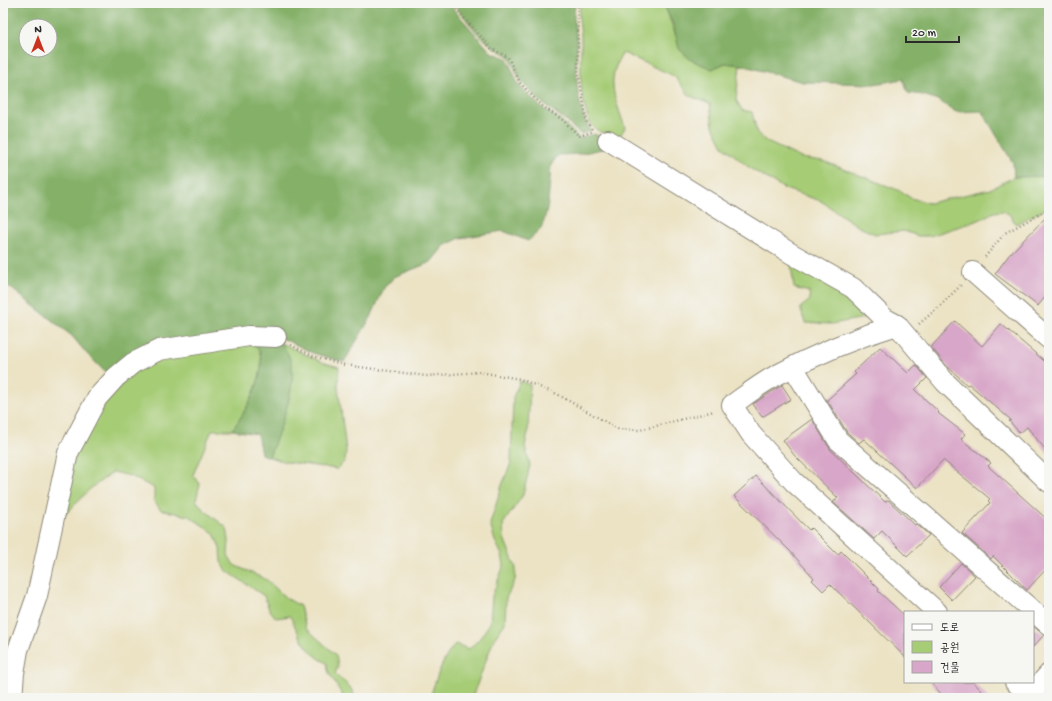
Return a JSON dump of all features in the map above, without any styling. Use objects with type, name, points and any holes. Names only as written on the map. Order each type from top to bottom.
[{"type":"street","points":[[601,136],[792,254],[853,288],[884,318],[897,325],[946,382],[1049,482]]},
{"type":"street","points":[[973,272],[1049,339]]},
{"type":"street","points":[[897,325],[860,336],[793,367],[774,377],[732,405],[751,434],[794,482],[936,611]]},
{"type":"street","points":[[12,698],[18,650],[37,596],[68,453],[97,398],[116,377],[133,363],[159,350],[249,336],[276,337]]},
{"type":"street","points":[[793,367],[838,440],[1033,611]]},
{"type":"street","points":[[1034,612],[1049,625]]},
{"type":"street","points":[[3,650],[14,673]]},
{"type":"street","points":[[1016,683],[1030,695],[1049,674]]},
{"type":"path","points":[[451,3],[492,49],[508,57],[520,83],[542,106],[563,120],[579,136],[601,136]]},
{"type":"path","points":[[580,3],[578,6],[578,70],[587,122],[601,136]]},
{"type":"path","points":[[276,337],[312,356],[345,365],[426,376],[480,372],[520,379],[557,394],[618,429],[640,430],[732,405]]},
{"type":"green space","points":[[3,3],[448,3],[491,52],[507,58],[518,84],[541,107],[562,121],[579,138],[595,134],[615,146],[579,154],[558,155],[551,165],[548,204],[544,221],[540,230],[528,241],[503,231],[460,238],[444,246],[431,262],[394,277],[384,288],[371,317],[344,362],[313,353],[278,336],[174,345],[111,378],[87,354],[72,336],[3,282]]},
{"type":"green space","points":[[453,3],[577,3],[574,17],[577,43],[579,99],[591,131],[580,134],[564,119],[542,103],[521,82],[509,56],[493,47],[478,34]]},
{"type":"green space","points":[[582,3],[660,3],[666,9],[676,36],[712,69],[725,63],[740,65],[736,100],[742,110],[752,112],[757,133],[767,142],[801,158],[823,161],[898,190],[911,198],[929,203],[990,189],[1014,177],[1049,176],[1049,207],[1016,224],[1009,214],[1002,211],[994,212],[979,220],[930,236],[918,236],[904,231],[875,234],[859,227],[821,201],[785,189],[751,169],[723,146],[713,126],[710,104],[690,96],[674,76],[623,53],[617,63],[613,81],[615,99],[625,128],[617,140],[598,131],[590,122],[586,113],[581,81],[579,11]]},
{"type":"green space","points":[[660,3],[1049,3],[1049,176],[1014,177],[1013,163],[982,111],[956,112],[938,100],[923,95],[908,93],[903,79],[874,84],[803,82],[741,65],[725,63],[712,69],[691,60],[679,49],[673,24],[666,9]]},
{"type":"green space","points":[[790,257],[817,274],[875,316],[832,324],[805,323],[800,308],[810,300],[809,292],[794,288]]},
{"type":"green space","points":[[251,340],[260,353],[261,362],[258,383],[243,414],[232,430],[212,430],[193,475],[200,484],[196,500],[203,509],[227,528],[229,540],[228,555],[234,565],[267,580],[286,598],[300,606],[306,628],[336,655],[338,666],[335,674],[350,687],[356,698],[344,698],[328,671],[327,663],[314,655],[304,643],[290,616],[276,618],[269,609],[264,596],[227,571],[221,562],[220,548],[214,533],[189,516],[161,510],[154,501],[154,488],[130,476],[113,472],[90,489],[58,522],[72,453],[95,409],[146,361]]},
{"type":"green space","points":[[251,340],[281,343],[289,357],[292,369],[292,381],[287,408],[269,457],[261,454],[257,434],[232,430],[243,414],[258,383],[261,362],[260,353]]},
{"type":"green space","points":[[281,343],[322,362],[339,367],[338,386],[346,450],[345,461],[337,469],[286,462],[269,457],[281,425],[292,378]]},
{"type":"green space","points":[[520,381],[530,385],[528,433],[525,446],[530,465],[523,495],[503,524],[504,538],[516,568],[515,580],[506,598],[505,623],[494,639],[472,698],[430,698],[446,656],[455,644],[469,649],[480,638],[490,623],[492,596],[504,565],[502,555],[495,541],[490,524],[502,485],[511,463],[513,397]]},
{"type":"building","points":[[1049,214],[1049,292],[1038,306],[995,274],[1009,255]]},
{"type":"building","points":[[955,321],[982,346],[1001,324],[1049,365],[1049,454],[1027,427],[1020,433],[1009,421],[1011,420],[969,384],[967,385],[945,364],[931,347]]},
{"type":"building","points":[[880,347],[908,373],[916,365],[927,378],[915,390],[939,412],[938,413],[965,434],[961,439],[991,463],[988,466],[1049,521],[1049,566],[1027,590],[993,556],[991,559],[962,533],[990,503],[988,501],[990,499],[943,460],[917,488],[864,439],[859,443],[847,432],[827,400],[856,374],[854,372]]},
{"type":"building","points":[[782,385],[791,399],[762,417],[753,404]]},
{"type":"building","points":[[812,419],[830,449],[885,502],[888,500],[915,525],[916,524],[929,535],[907,556],[882,531],[874,539],[833,502],[838,498],[794,455],[783,440]]},
{"type":"building","points":[[756,476],[809,530],[811,528],[838,555],[841,551],[879,589],[878,591],[904,615],[904,656],[830,584],[823,591],[812,580],[814,578],[789,550],[734,496]]},
{"type":"building","points":[[961,563],[975,576],[952,600],[939,587]]},
{"type":"building","points":[[1034,627],[1044,635],[1034,646]]},
{"type":"building","points":[[931,683],[974,683],[989,698],[945,698]]}]
